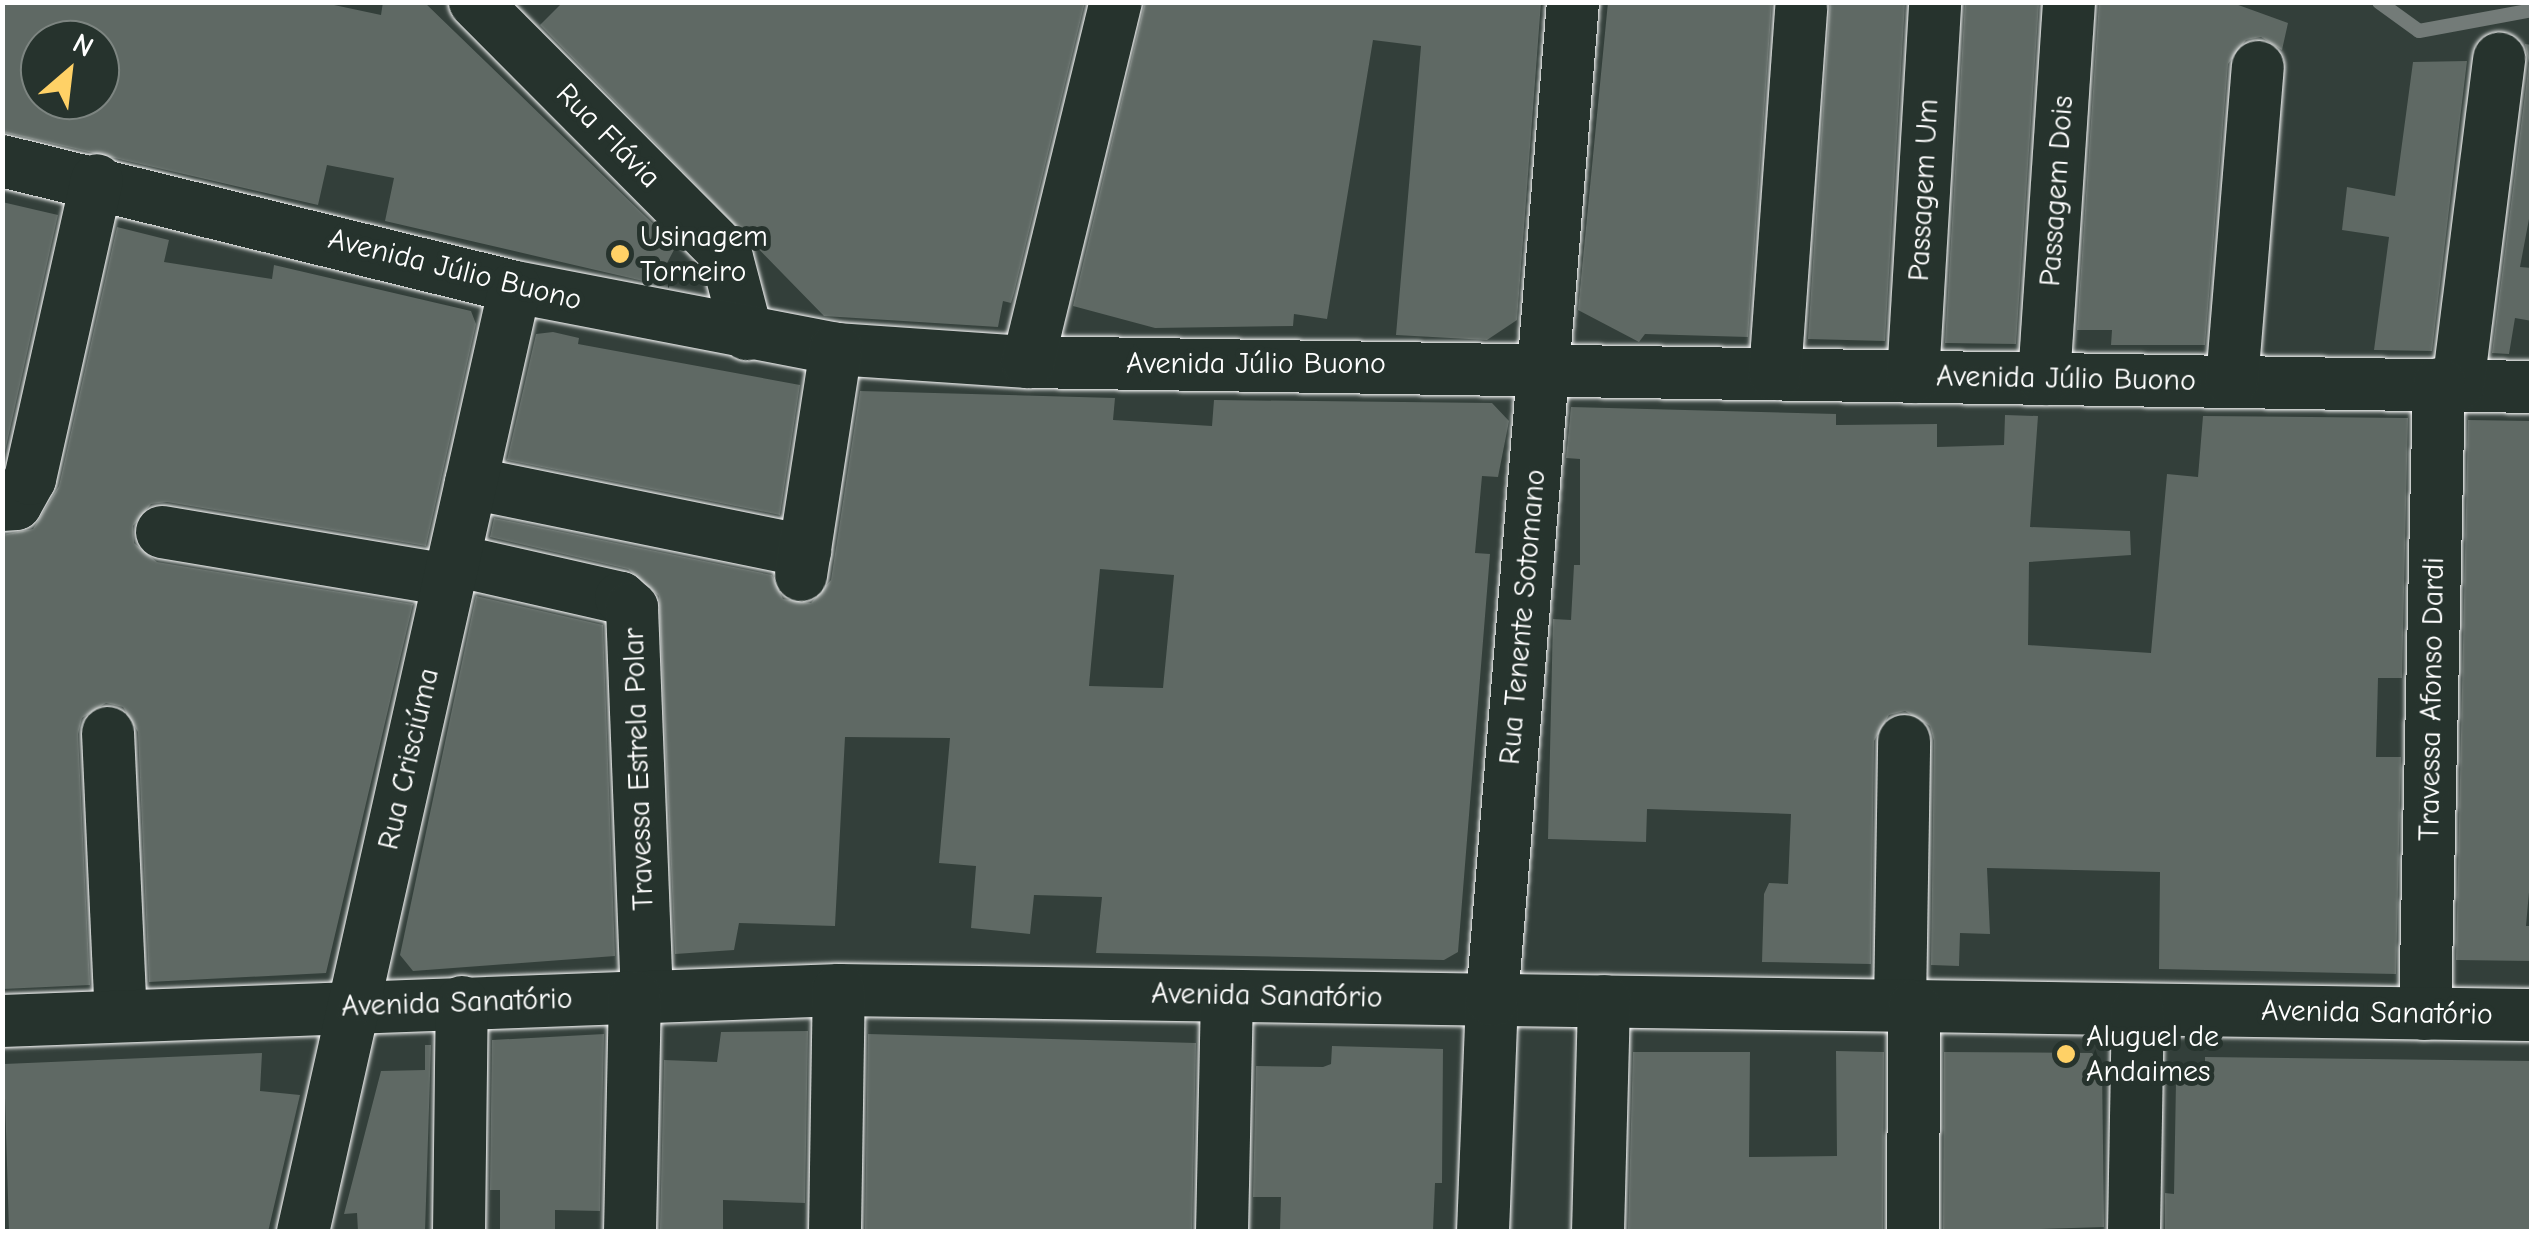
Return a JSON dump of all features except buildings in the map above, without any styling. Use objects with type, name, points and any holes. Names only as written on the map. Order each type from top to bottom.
[{"type":"street","points":[[1028,362],[1116,2]]},
{"type":"street","name":"Rua Tenente Sotomano","points":[[1483,1232],[1492,1000],[1574,2]]},
{"type":"street","name":"Passagem Um","points":[[1913,376],[1935,2]]},
{"type":"street","name":"Passagem Dois","points":[[2044,379],[2070,2]]},
{"type":"street","points":[[1775,374],[1801,8]]},
{"type":"street","name":"Rua Flávia","points":[[506,13],[726,254],[748,334]]},
{"type":"street","name":"Travessa Afonso Dardi","points":[[2424,1014],[2449,385],[2499,60]]},
{"type":"street","points":[[2232,381],[2258,67]]},
{"type":"street","name":"Avenida Júlio Buono","points":[[2,161],[97,180],[515,287],[836,349],[1028,362],[1543,366],[1775,374],[2532,387]]},
{"type":"street","points":[[6,506],[30,478],[97,180]]},
{"type":"street","name":"Rua Crisciúma","points":[[302,1232],[515,287]]},
{"type":"street","points":[[471,483],[803,563],[836,349]]},
{"type":"street","points":[[162,532],[451,570]]},
{"type":"street","name":"Travessa Estrela Polar","points":[[451,570],[621,598],[632,608],[641,997]]},
{"type":"street","points":[[108,734],[122,1016]]},
{"type":"street","points":[[1904,741],[1913,1232]]},
{"type":"street","points":[[834,1232],[839,990]]},
{"type":"street","name":"Avenida Sanatório","points":[[2,1021],[839,990],[2532,1015]]},
{"type":"street","points":[[1222,1232],[1227,996]]},
{"type":"street","points":[[630,1232],[641,997]]},
{"type":"street","points":[[460,1232],[462,1002]]},
{"type":"street","points":[[1598,1232],[1604,1002]]},
{"type":"street","points":[[2134,1232],[2138,1010]]},
{"type":"waterway","points":[[2379,2],[2419,31],[2532,10]]},
{"type":"place","name":"Usinagem Torneiro","points":[[620,254]]},
{"type":"place","name":"Aluguel de Andaimes","points":[[2066,1054]]}]
